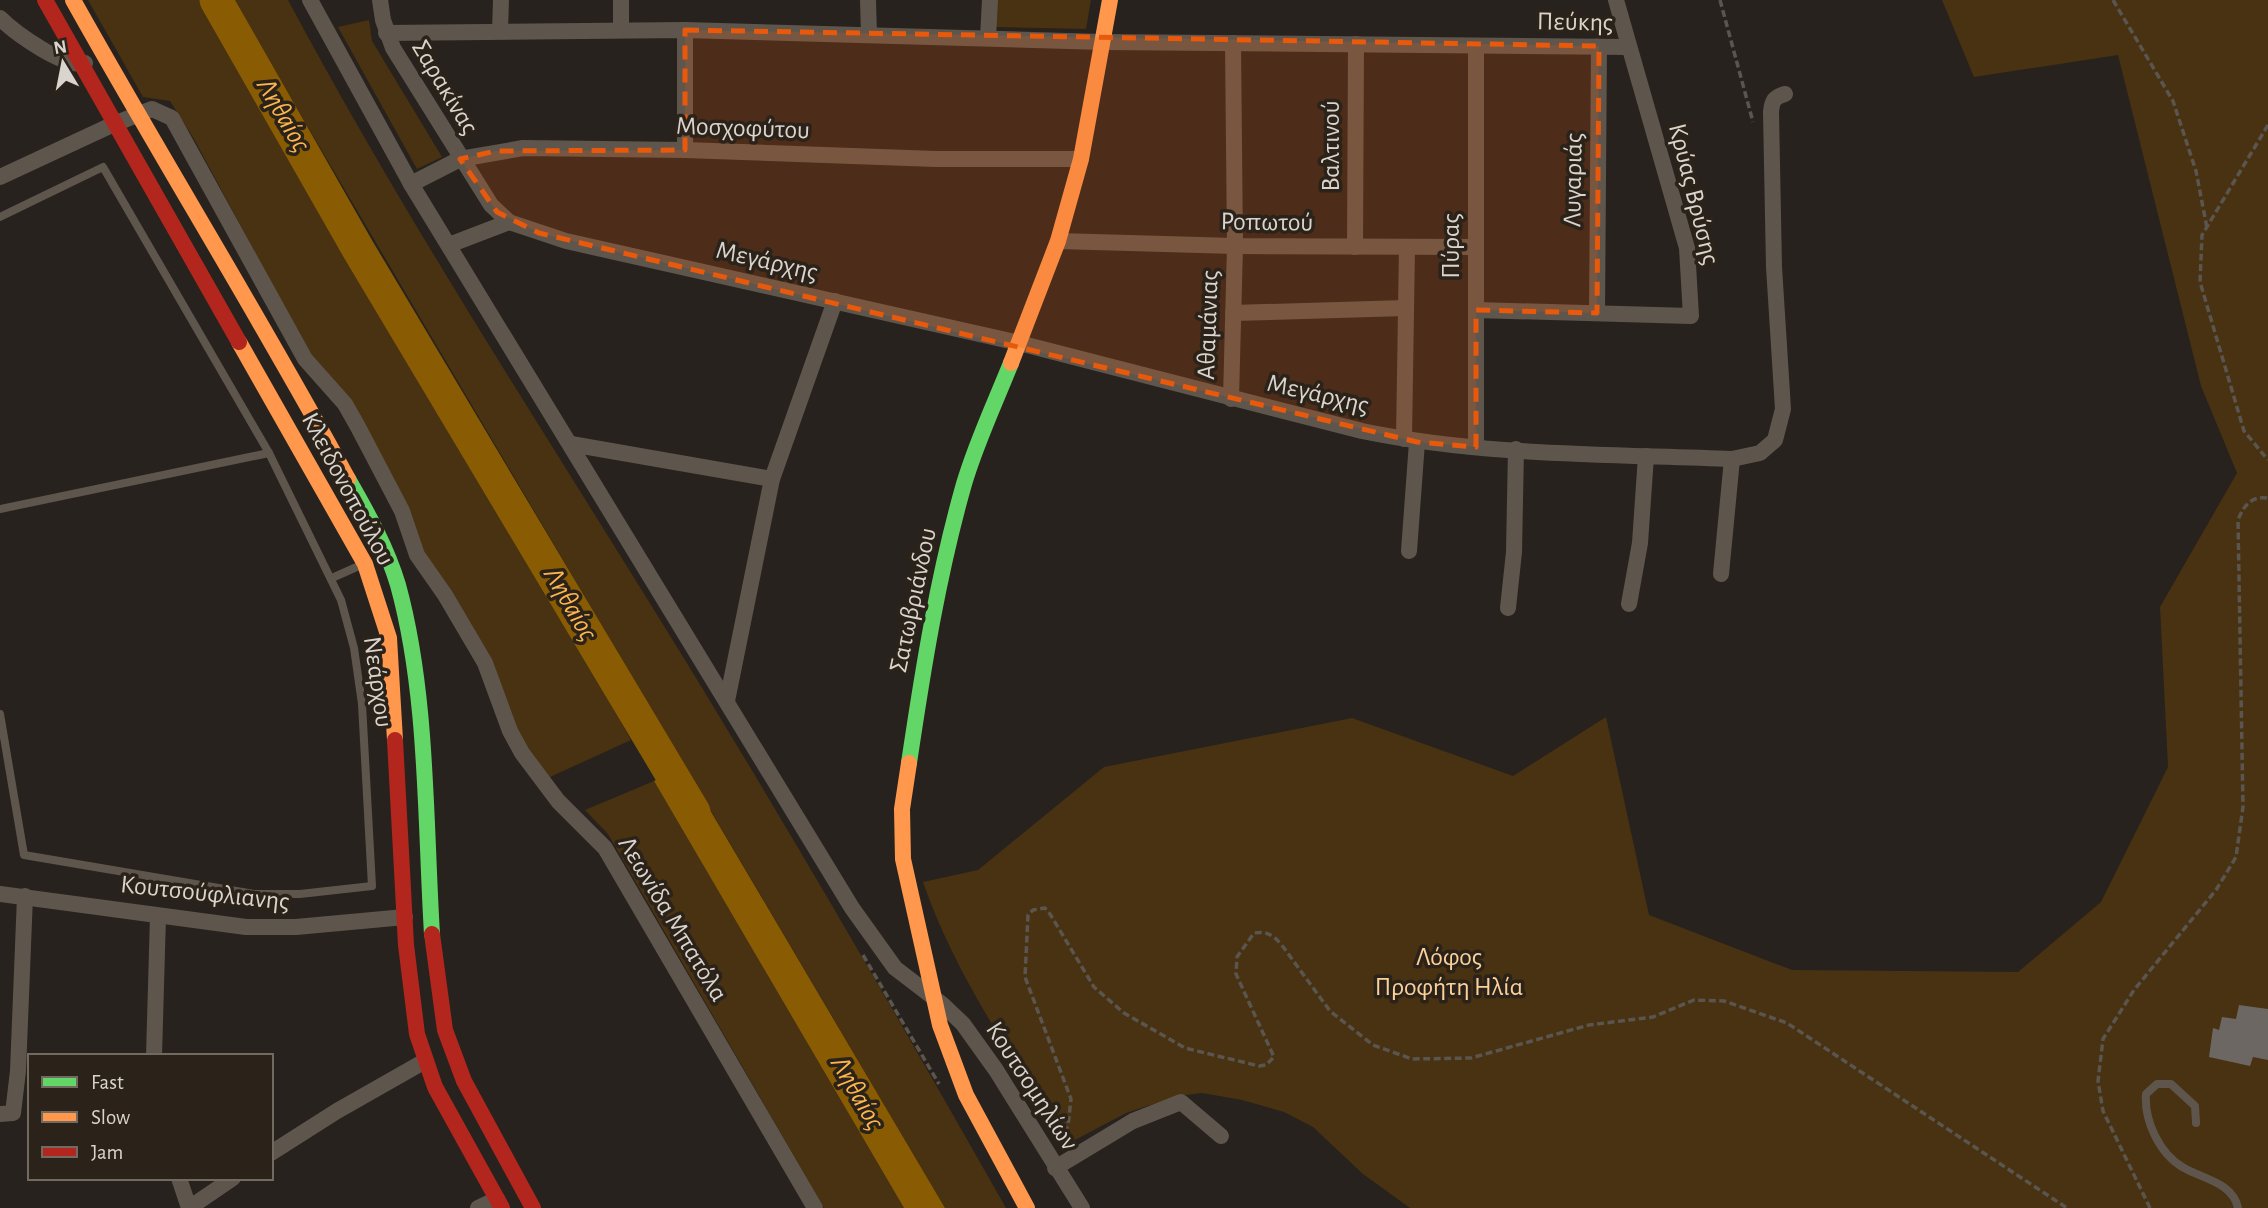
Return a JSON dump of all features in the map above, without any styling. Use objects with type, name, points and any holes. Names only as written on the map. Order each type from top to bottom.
[{"type":"street","name":"Κλειδονοπούλου","points":[[45,0],[365,564],[389,638],[405,917],[414,1017],[425,1061],[499,1203]]},
{"type":"street","name":"Κλειδονοπούλου","points":[[74,0],[137,115],[292,375],[379,536],[404,604],[418,684],[432,938],[445,1030],[464,1081],[533,1208]]},
{"type":"street","name":"Κουτσομηλίων","points":[[310,0],[411,184],[872,938],[895,968],[956,1016],[977,1043],[1082,1208]]},
{"type":"street","name":"Σαρακίνας","points":[[380,0],[386,33],[460,159]]},
{"type":"street","points":[[500,31],[501,0]]},
{"type":"street","points":[[621,0],[621,30]]},
{"type":"street","points":[[868,0],[869,34]]},
{"type":"street","points":[[988,38],[989,0]]},
{"type":"street","name":"Σατωβριάνδου","points":[[1027,1208],[966,1095],[932,998],[903,859],[902,809],[926,646],[962,492],[1058,241],[1081,159],[1110,0]]},
{"type":"street","name":"Κρύας Βρύσης","points":[[1476,310],[1690,316],[1687,248],[1616,0]]},
{"type":"street","points":[[0,18],[65,61],[81,65],[104,54]]},
{"type":"street","points":[[685,30],[685,150]]},
{"type":"street","name":"Πεύκης","points":[[386,33],[685,30],[1103,42],[1629,47]]},
{"type":"street","name":"Αθαμάνιας","points":[[1231,399],[1235,246],[1233,43]]},
{"type":"street","name":"Βαλτινού","points":[[1355,247],[1356,44]]},
{"type":"street","name":"Πύρας","points":[[1476,46],[1476,447]]},
{"type":"street","name":"Λυγαριάς","points":[[1597,313],[1599,46]]},
{"type":"street","name":"Μεγάρχης","points":[[460,159],[491,205],[509,222],[566,241],[1019,343],[1231,399],[1411,441],[1476,447],[1732,459],[1760,453],[1775,440],[1781,424],[1783,384],[1775,293],[1771,113],[1777,96],[1786,94]]},
{"type":"street","name":"Λεωνίδα Μπατόλα","points":[[137,115],[152,109],[161,111],[177,125],[305,359],[345,404],[402,511],[417,555],[445,595],[485,663],[510,731],[522,753],[558,801],[605,848],[815,1208]]},
{"type":"street","points":[[0,177],[137,115]]},
{"type":"street","name":"Μοσχοφύτου","points":[[411,184],[460,159],[523,148],[685,150],[936,159],[1081,159]]},
{"type":"street","points":[[449,245],[509,222]]},
{"type":"street","name":"Ροπωτού","points":[[1058,241],[1235,246],[1476,247]]},
{"type":"street","points":[[1407,247],[1406,308],[1411,441],[1409,551]]},
{"type":"street","points":[[727,701],[772,479],[835,301]]},
{"type":"street","points":[[1233,313],[1406,308]]},
{"type":"street","points":[[292,375],[305,359]]},
{"type":"street","points":[[571,444],[772,479]]},
{"type":"street","points":[[1508,608],[1514,552],[1516,449]]},
{"type":"street","points":[[1629,604],[1640,543],[1646,456]]},
{"type":"street","points":[[1721,574],[1732,459]]},
{"type":"street","name":"Κουτσούφλιανης","points":[[0,891],[158,916],[271,928],[405,917]]},
{"type":"street","points":[[6,1114],[18,1071],[25,896]]},
{"type":"street","points":[[154,1054],[158,916]]},
{"type":"street","points":[[273,1152],[337,1111],[425,1061]]},
{"type":"street","points":[[1055,1168],[1133,1121],[1181,1102],[1221,1136]]},
{"type":"street","points":[[180,1180],[189,1208],[230,1180]]},
{"type":"street","points":[[478,1208],[499,1203]]},
{"type":"lane","name":"Νεάρχου","points":[[0,217],[103,167],[269,453],[332,578],[349,627],[362,704],[372,886],[300,894],[254,894],[24,855],[0,714]]},
{"type":"lane","points":[[0,509],[269,453]]},
{"type":"lane","points":[[332,578],[365,564]]},
{"type":"lane","points":[[2196,1123],[2194,1106],[2171,1084],[2157,1084],[2146,1094],[2144,1111],[2156,1138],[2181,1167],[2216,1181],[2236,1198],[2238,1208]]},
{"type":"path","points":[[1720,0],[1754,128]]},
{"type":"path","points":[[2113,0],[2172,101],[2196,171],[2207,228]]},
{"type":"path","points":[[2268,125],[2202,235],[2199,256],[2200,282],[2244,431],[2268,460]]},
{"type":"path","points":[[2150,1208],[2103,1111],[2098,1081],[2103,1039],[2134,990],[2216,890],[2236,857],[2243,807],[2238,520],[2244,505],[2258,497],[2268,498]]},
{"type":"path","points":[[1045,1151],[1058,1141],[1068,1126],[1071,1106],[1024,977],[1028,915],[1039,908],[1045,908],[1050,914],[1094,987],[1124,1013],[1185,1048],[1259,1066],[1266,1065],[1274,1057],[1236,974],[1237,957],[1254,933],[1262,931],[1272,934],[1280,943],[1330,1011],[1373,1045],[1412,1059],[1471,1058],[1589,1025],[1653,1017],[1694,1000],[1724,1001],[1787,1023],[2067,1208]]},
{"type":"path","points":[[859,948],[943,1091]]},
{"type":"highlighted area","points":[[685,30],[1599,46],[1597,313],[1476,310],[1476,447],[1417,442],[539,233],[497,212],[460,159],[496,151],[685,150]]},
{"type":"green space","points":[[88,0],[200,0],[396,341],[568,627],[631,740],[550,777],[528,753],[517,731],[494,667],[422,552],[308,351],[194,139],[170,101],[143,97]]},
{"type":"green space","points":[[233,0],[288,0],[330,78],[419,230],[787,829],[1006,1208],[945,1208]]},
{"type":"green space","points":[[997,0],[1091,0],[1086,29],[996,27]]},
{"type":"green space","name":"Λόφος Προφήτη Ηλία","points":[[1942,0],[2268,0],[2268,1208],[1410,1208],[1363,1174],[1313,1127],[1284,1112],[1242,1100],[1202,1093],[1178,1096],[1126,1113],[1073,1141],[1057,1130],[966,979],[923,882],[978,870],[1104,767],[1352,718],[1513,776],[1606,717],[1649,915],[1792,970],[2018,972],[2101,902],[2168,767],[2160,607],[2237,473],[2201,386],[2118,55],[1974,77]]},
{"type":"green space","points":[[369,20],[372,41],[442,157],[417,169],[338,27]]},
{"type":"green space","points":[[654,781],[904,1208],[824,1208],[608,834],[585,810]]},
{"type":"water","name":"Ληθαίος","points":[[684,766],[945,1208],[904,1208],[654,781]]},
{"type":"building","points":[[2239,1005],[2268,1009],[2268,1060],[2253,1057],[2250,1066],[2209,1057],[2213,1028],[2219,1030],[2222,1017],[2236,1019]]},
{"type":"waterway","name":"Ληθαίος","points":[[216,0],[358,249],[694,812]]},
{"type":"traffic: fast","points":[[909,763],[946,553],[974,453],[1011,363]]},
{"type":"traffic: fast","points":[[348,479],[388,557],[408,627],[424,758],[432,934]]},
{"type":"traffic: slow","points":[[73,0],[281,358],[348,479]]},
{"type":"traffic: slow","points":[[1011,363],[1058,241],[1081,159],[1110,0]]},
{"type":"traffic: slow","points":[[239,342],[365,564],[389,638],[395,740]]},
{"type":"traffic: slow","points":[[909,763],[902,809],[903,859],[940,1025],[966,1095],[1027,1208]]},
{"type":"traffic: jam","points":[[45,0],[239,342]]},
{"type":"traffic: jam","points":[[395,740],[406,945],[417,1034],[435,1087],[502,1208]]},
{"type":"traffic: jam","points":[[432,934],[445,1030],[464,1081],[533,1208]]}]
